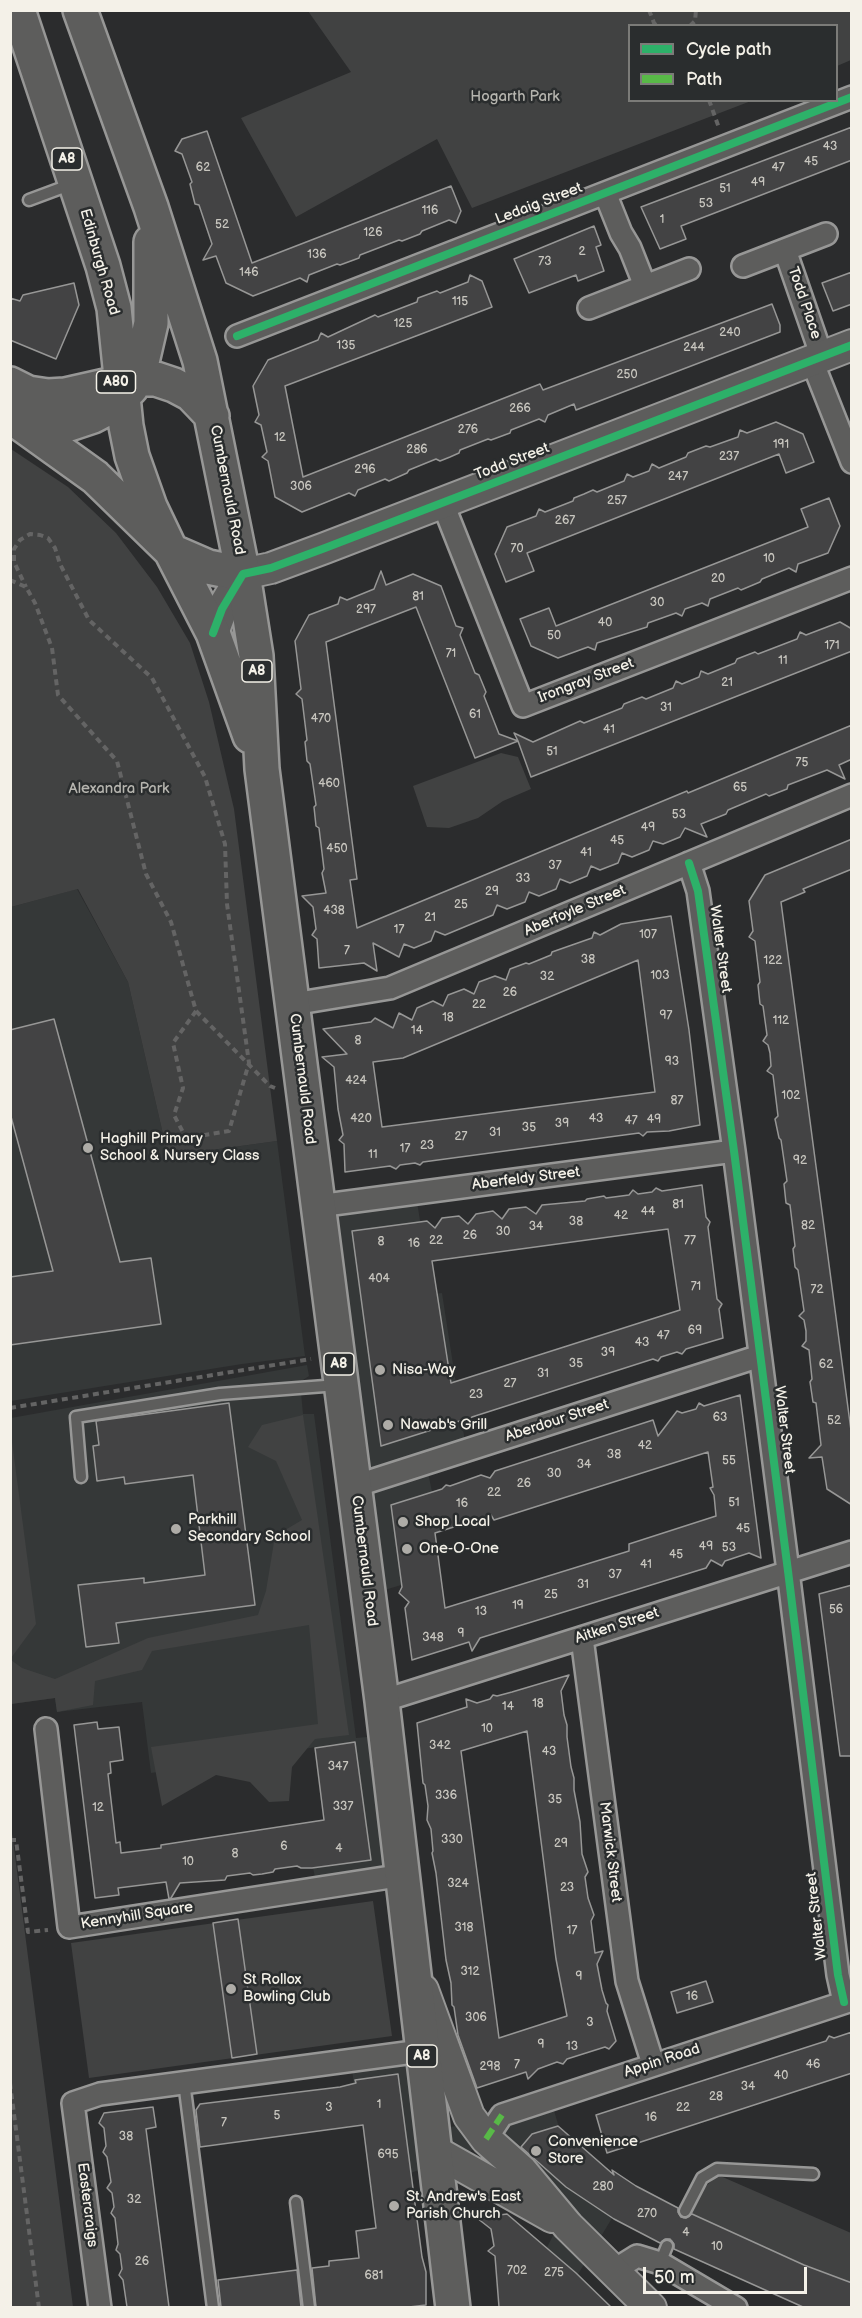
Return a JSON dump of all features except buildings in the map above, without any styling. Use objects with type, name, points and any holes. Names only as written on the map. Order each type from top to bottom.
[{"type":"main road","name":"Edinburgh Road","points":[[18,10],[103,266],[114,308],[127,385],[126,426],[135,467],[150,507],[171,551]]},
{"type":"main road","name":"A8","points":[[80,10],[151,207],[200,361],[213,416]]},
{"type":"main road","name":"A80","points":[[14,417],[50,425],[69,424],[93,416],[127,385],[146,349],[152,309],[151,207]]},
{"type":"main road","name":"Cumbernauld Road","points":[[10,384],[28,393],[48,396],[156,379],[191,394],[213,416],[256,656],[261,769],[355,1486],[435,2151]]},
{"type":"main road","name":"A80","points":[[14,417],[94,477],[171,551]]},
{"type":"main road","name":"A8","points":[[171,551],[213,633],[261,769]]},
{"type":"main road","points":[[171,551],[208,567],[243,574]]},
{"type":"main road","name":"A8","points":[[435,2151],[453,2307]]},
{"type":"street","name":"Ledaig Street","points":[[237,336],[852,97]]},
{"type":"street","points":[[605,193],[645,286]]},
{"type":"street","name":"Todd Place","points":[[743,266],[826,234]]},
{"type":"street","name":"Todd Place","points":[[785,250],[817,359],[852,462]]},
{"type":"street","points":[[589,308],[689,270]]},
{"type":"street","name":"Todd Street","points":[[243,574],[272,568],[443,504],[852,345]]},
{"type":"street","name":"Irongray Street","points":[[443,504],[523,706],[852,578]]},
{"type":"street","points":[[213,633],[222,609],[243,574]]},
{"type":"street","name":"Aberfoyle Street","points":[[293,1004],[390,988],[852,795]]},
{"type":"street","name":"Walter Street","points":[[689,863],[698,891],[734,1151],[838,1975],[848,2001]]},
{"type":"street","name":"Aberfeldy Street","points":[[318,1206],[734,1151]]},
{"type":"street","name":"Aberdour Street","points":[[355,1486],[760,1356]]},
{"type":"street","name":"Aitken Street","points":[[382,1701],[852,1552]]},
{"type":"street","name":"Marwick Street","points":[[582,1638],[627,1981],[653,2064]]},
{"type":"street","name":"Kennyhill Square","points":[[46,1729],[69,1927],[403,1875]]},
{"type":"street","name":"Cumbernauld Road","points":[[412,1960],[469,2116],[494,2127],[522,2171],[568,2226],[651,2307]]},
{"type":"street","name":"Appin Road","points":[[494,2127],[653,2064],[848,2001]]},
{"type":"street","points":[[184,2082],[422,2051]]},
{"type":"street","name":"Eastercraigs","points":[[100,2307],[74,2103],[100,2094],[184,2082]]},
{"type":"street","name":"Cumbernauld Road","points":[[435,2151],[568,2226]]},
{"type":"street","points":[[613,2271],[637,2256],[663,2254],[736,2307]]},
{"type":"lane","points":[[29,200],[75,183]]},
{"type":"lane","points":[[81,1477],[76,1417],[220,1394],[341,1385]]},
{"type":"lane","points":[[184,2082],[213,2307]]},
{"type":"lane","points":[[685,2211],[702,2178],[717,2169],[813,2174]]},
{"type":"lane","points":[[296,2202],[309,2307]]},
{"type":"path","points":[[649,10],[655,24]]},
{"type":"path","points":[[692,24],[695,21],[696,10]]},
{"type":"path","points":[[710,102],[726,146]]},
{"type":"path","points":[[196,1011],[173,1043],[183,1088],[174,1115],[186,1138],[229,1131],[249,1063],[226,904],[225,844],[205,777],[152,678],[89,620],[48,538],[30,534],[20,540],[14,549],[14,562],[35,603],[52,648],[58,695],[117,761],[146,874],[171,922],[196,1011],[249,1063],[270,1086],[275,1088]]},
{"type":"path","points":[[10,580],[26,587]]},
{"type":"path","points":[[10,1408],[311,1360],[309,1341],[336,1337]]},
{"type":"path","points":[[10,1840],[16,1840],[28,1932],[69,1927]]},
{"type":"path","points":[[10,2083],[39,2307]]},
{"type":"shaded area","name":"Haghill Primary School & Nursery Class","points":[[77,889],[128,982],[168,1156],[277,1141],[305,1356],[11,1401],[11,907]]},
{"type":"shaded area","points":[[416,1195],[423,1240],[383,1300],[442,1293],[465,1442],[425,1458],[436,1511],[421,1579],[368,1595],[318,1202]]},
{"type":"shaded area","name":"Parkhill Secondary School","points":[[307,1365],[309,1376],[300,1382],[303,1414],[314,1414],[356,1738],[389,1735],[406,1874],[317,1887],[309,1848],[348,1840],[335,1744],[151,1773],[142,1702],[57,1712],[55,1698],[11,1704],[11,1418]]},
{"type":"shaded area","points":[[424,2051],[434,2129],[502,2120],[552,2104],[558,2124],[551,2145],[623,2200],[577,2276],[542,2257],[561,2220],[478,2148],[389,2181],[356,2103],[351,2060]]},
{"type":"green space","name":"Hogarth Park","points":[[308,11],[851,11],[851,60],[838,66],[838,24],[628,24],[628,102],[748,102],[472,208],[437,139],[296,217],[241,118],[351,72]]},
{"type":"green space","name":"Alexandra Park","points":[[11,449],[68,487],[116,533],[157,587],[190,643],[209,702],[234,809],[277,1141],[168,1156],[128,982],[78,889],[11,907]]},
{"type":"green space","points":[[501,753],[518,757],[531,789],[503,801],[478,818],[449,828],[427,827],[413,786]]},
{"type":"green space","points":[[303,1415],[349,1735],[315,1739],[292,1767],[289,1801],[269,1802],[250,1782],[216,1775],[162,1806],[151,1747],[318,1724],[309,1625],[152,1651],[142,1670],[95,1681],[93,1705],[57,1712],[55,1698],[11,1704],[11,1660],[22,1668],[55,1679],[148,1638],[258,1615],[266,1591],[275,1536],[302,1520],[276,1461],[248,1447],[262,1425]]},
{"type":"green space","points":[[11,1434],[36,1624],[10,1658]]},
{"type":"green space","points":[[10,1822],[13,1840],[73,2307],[11,2307]]},
{"type":"green space","name":"St Rollox Bowling Club","points":[[373,1901],[392,2036],[89,2078],[71,1943]]},
{"type":"green space","points":[[718,2175],[851,2233],[851,2283],[804,2265],[689,2213],[707,2185]]},
{"type":"marked path","points":[[486,2139],[502,2115]]},
{"type":"cycle path","points":[[237,336],[852,97]]},
{"type":"cycle path","points":[[213,633],[222,609],[243,574],[271,568],[325,548],[852,345]]},
{"type":"cycle path","points":[[689,863],[698,891],[734,1151],[838,1975],[844,2002]]},
{"type":"place","name":"Haghill Primary School & Nursery Class","points":[[88,1148]]},
{"type":"place","name":"Nisa-Way","points":[[380,1370]]},
{"type":"place","name":"Nawab's Grill","points":[[388,1425]]},
{"type":"place","name":"Shop Local","points":[[403,1522]]},
{"type":"place","name":"Parkhill Secondary School","points":[[176,1529]]},
{"type":"place","name":"One-O-One","points":[[407,1549]]},
{"type":"place","name":"St Rollox Bowling Club","points":[[231,1989]]},
{"type":"place","name":"Convenience Store","points":[[536,2151]]},
{"type":"place","name":"St. Andrew's East Parish Church","points":[[394,2206]]}]
